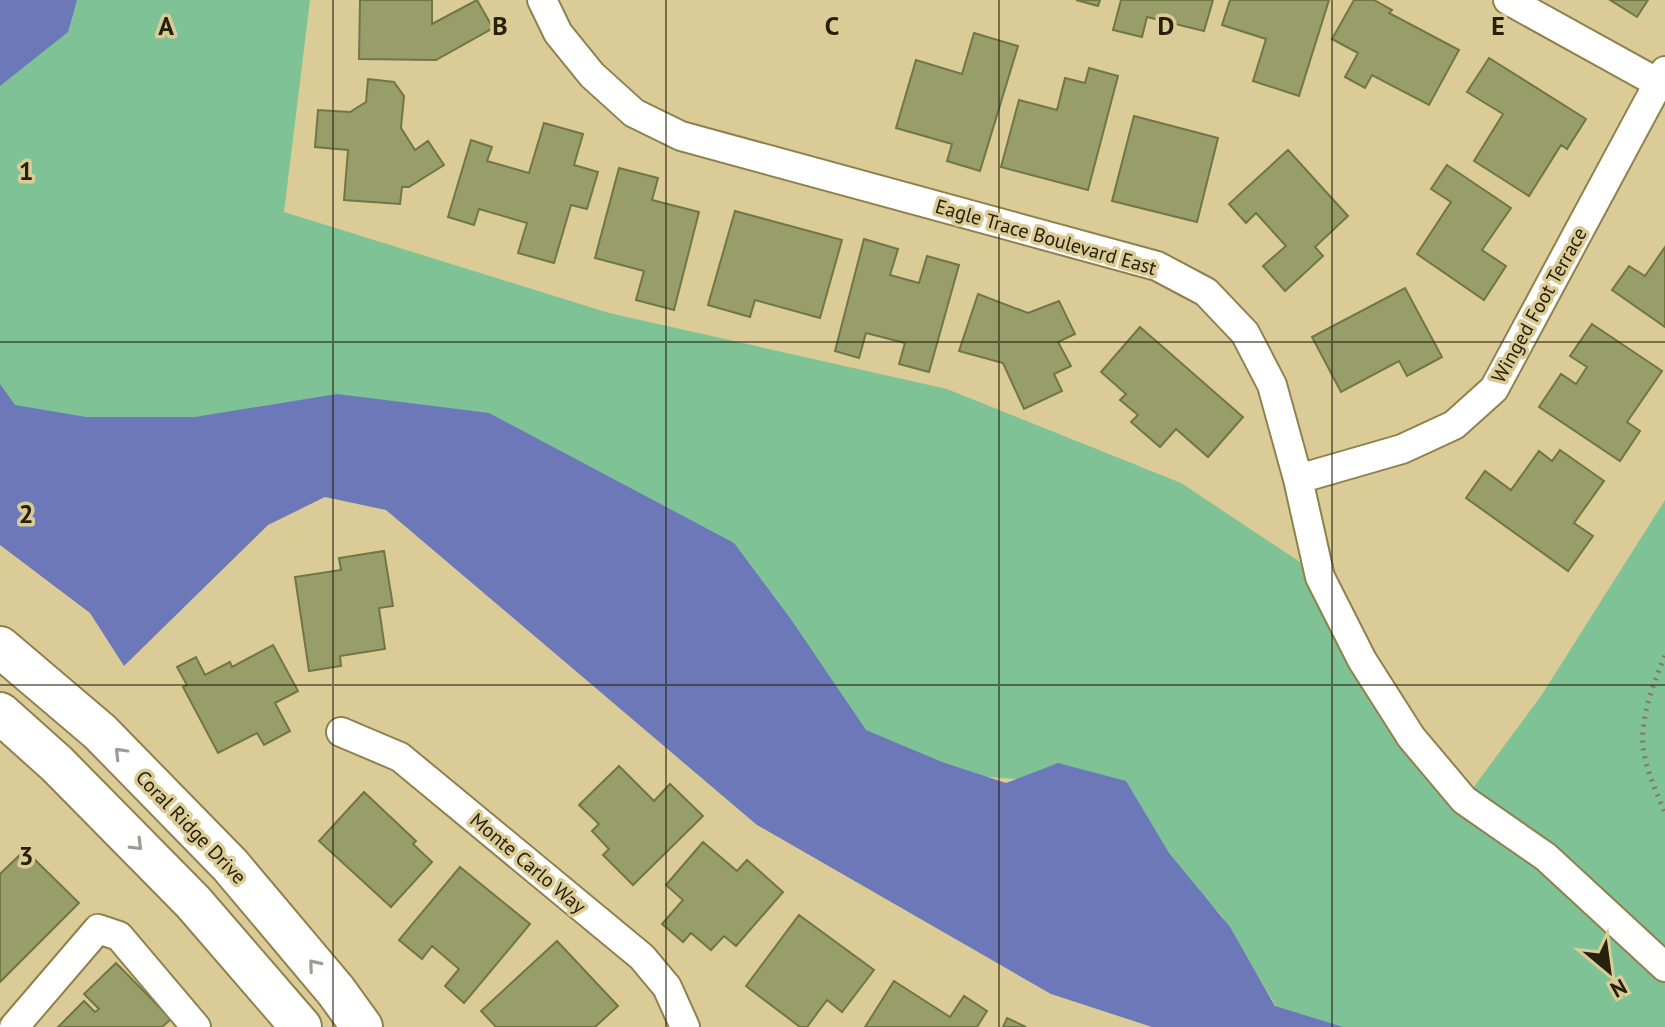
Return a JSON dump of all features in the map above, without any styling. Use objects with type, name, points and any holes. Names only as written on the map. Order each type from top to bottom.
[{"type":"main road","name":"Coral Ridge Drive","points":[[0,647],[100,732],[230,865],[336,991],[362,1027]]},
{"type":"main road","points":[[0,713],[57,764],[193,902],[301,1027]]},
{"type":"street","name":"Eagle Trace Boulevard East","points":[[542,0],[558,33],[592,75],[634,113],[681,136],[1157,266],[1206,292],[1245,333],[1272,385],[1298,479],[1320,577],[1362,660],[1411,737],[1464,800],[1546,857],[1665,967]]},
{"type":"street","points":[[1508,0],[1662,77]]},
{"type":"street","name":"Winged Foot Terrace","points":[[1298,479],[1402,449],[1454,425],[1494,389],[1662,77]]},
{"type":"street","name":"Monte Carlo Way","points":[[341,732],[400,757],[642,957],[667,987],[685,1027]]},
{"type":"street","points":[[14,1027],[98,929],[119,936],[196,1027]]},
{"type":"path","points":[[1665,656],[1651,688],[1643,745],[1654,789],[1665,813]]},
{"type":"green space","points":[[0,0],[310,0],[284,212],[609,313],[947,389],[1181,483],[1309,568],[1465,799],[1541,696],[1665,500],[1665,1027],[1330,1027],[1279,1011],[1222,916],[1160,848],[1123,787],[823,765],[312,414],[0,480]]},
{"type":"water","points":[[0,0],[77,0],[68,32],[0,86]]},
{"type":"water","points":[[0,384],[15,405],[86,417],[195,417],[337,394],[489,413],[734,543],[790,618],[866,730],[942,762],[1006,783],[1058,763],[1126,781],[1169,853],[1230,927],[1275,1006],[1343,1027],[1152,1027],[1051,994],[757,825],[386,510],[325,497],[268,525],[124,666],[90,613],[0,545]]},
{"type":"building","points":[[360,0],[432,0],[432,24],[477,0],[493,28],[436,60],[359,59]]},
{"type":"building","points":[[1076,0],[1100,0],[1098,6]]},
{"type":"building","points":[[1121,0],[1213,0],[1204,31],[1147,17],[1142,37],[1113,30]]},
{"type":"building","points":[[1230,0],[1329,0],[1299,96],[1253,81],[1266,39],[1222,25]]},
{"type":"building","points":[[1354,0],[1374,0],[1392,10],[1389,13],[1459,50],[1429,105],[1372,75],[1365,88],[1345,77],[1358,53],[1332,39]]},
{"type":"building","points":[[1610,0],[1648,0],[1637,17]]},
{"type":"building","points":[[974,33],[1018,46],[980,171],[947,161],[952,144],[896,128],[916,60],[962,74]]},
{"type":"building","points":[[1489,58],[1586,119],[1567,149],[1561,145],[1529,196],[1474,161],[1503,114],[1467,92]]},
{"type":"building","points":[[1089,68],[1118,76],[1088,190],[1001,167],[1019,100],[1057,110],[1065,78],[1085,83]]},
{"type":"building","points":[[368,79],[394,82],[404,96],[401,128],[415,150],[428,141],[444,165],[409,187],[402,187],[400,204],[344,200],[348,150],[315,147],[318,110],[350,112],[366,102]]},
{"type":"building","points":[[1134,116],[1218,138],[1197,222],[1112,201]]},
{"type":"building","points":[[544,123],[583,134],[574,165],[598,172],[587,209],[571,205],[554,263],[518,253],[527,223],[479,209],[474,225],[448,217],[471,140],[492,147],[487,161],[529,173]]},
{"type":"building","points":[[1288,150],[1348,216],[1315,247],[1323,256],[1285,291],[1263,266],[1286,246],[1256,213],[1246,223],[1229,204]]},
{"type":"building","points":[[1447,165],[1511,208],[1482,250],[1506,266],[1484,300],[1417,254],[1451,202],[1431,189]]},
{"type":"building","points":[[619,168],[658,178],[652,200],[699,212],[674,310],[636,300],[644,271],[595,258]]},
{"type":"building","points":[[735,211],[842,240],[820,318],[755,300],[750,317],[708,305]]},
{"type":"building","points":[[864,239],[898,249],[890,275],[919,283],[927,256],[959,265],[929,372],[899,364],[905,343],[866,333],[859,358],[835,351]]},
{"type":"building","points":[[1665,247],[1665,327],[1612,290],[1629,266],[1645,276]]},
{"type":"building","points":[[1405,288],[1442,357],[1407,376],[1399,361],[1341,392],[1312,337]]},
{"type":"building","points":[[978,294],[1028,313],[1059,301],[1075,334],[1058,342],[1071,366],[1054,374],[1062,391],[1024,409],[1003,363],[959,351]]},
{"type":"building","points":[[1592,324],[1662,371],[1627,422],[1640,431],[1620,461],[1539,407],[1561,374],[1576,384],[1587,367],[1570,356]]},
{"type":"building","points":[[1140,327],[1243,417],[1208,457],[1176,429],[1160,447],[1131,422],[1138,415],[1120,400],[1126,394],[1101,372]]},
{"type":"building","points":[[1560,450],[1604,481],[1574,523],[1593,536],[1568,571],[1466,498],[1485,471],[1511,490],[1539,451],[1552,461]]},
{"type":"building","points":[[384,551],[393,606],[379,608],[385,649],[340,656],[341,666],[309,671],[295,577],[341,570],[339,558]]},
{"type":"building","points":[[273,645],[298,691],[275,703],[290,731],[264,745],[257,733],[218,753],[183,687],[187,685],[177,667],[196,657],[205,675],[230,662],[232,667]]},
{"type":"building","points":[[619,766],[654,801],[670,784],[703,816],[633,885],[603,855],[609,849],[592,831],[599,824],[579,805]]},
{"type":"building","points":[[364,792],[416,841],[413,844],[432,862],[391,907],[319,841]]},
{"type":"building","points":[[703,842],[737,871],[747,860],[783,892],[736,946],[724,936],[711,950],[691,933],[683,942],[662,924],[683,900],[666,885]]},
{"type":"building","points":[[25,850],[79,903],[0,982],[0,874]]},
{"type":"building","points":[[460,867],[530,924],[464,1003],[445,986],[459,969],[432,946],[422,959],[399,940]]},
{"type":"building","points":[[799,915],[874,970],[842,1012],[827,1000],[807,1027],[800,1027],[746,986]]},
{"type":"building","points":[[557,941],[618,1006],[595,1027],[496,1027],[481,1011]]},
{"type":"building","points":[[116,963],[171,1019],[162,1027],[58,1027],[84,1001],[95,1012],[99,1009],[84,994]]},
{"type":"building","points":[[894,981],[950,1017],[964,996],[987,1011],[977,1027],[865,1027]]},
{"type":"building","points":[[1007,1018],[1026,1027],[1003,1027]]}]
